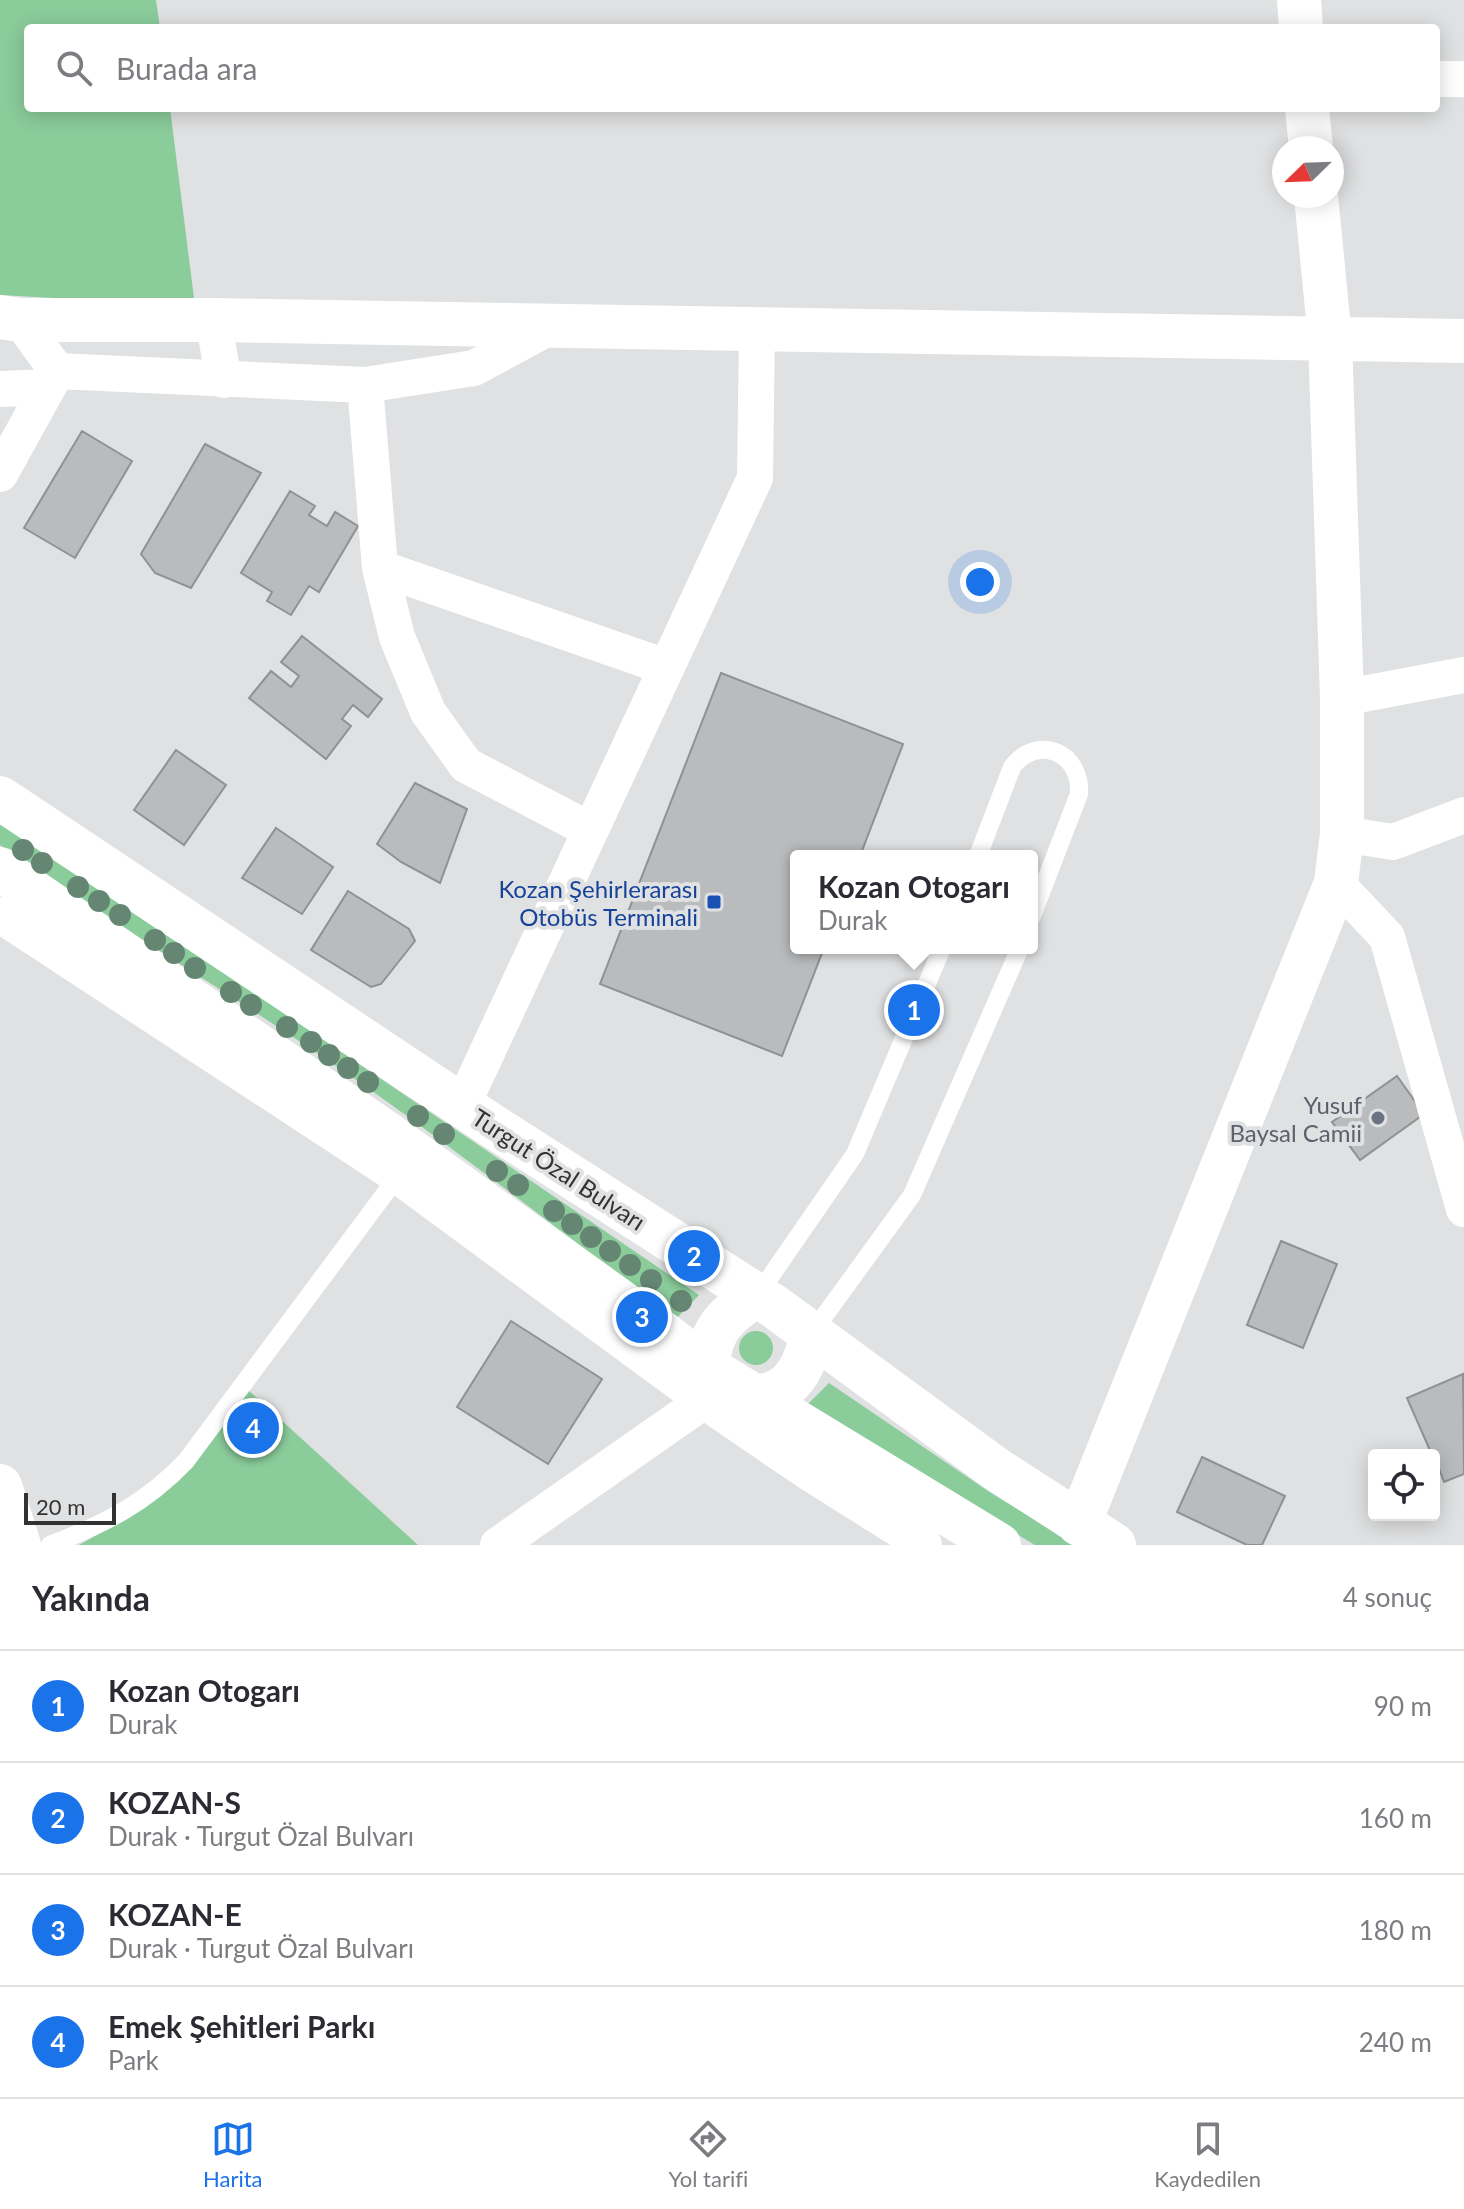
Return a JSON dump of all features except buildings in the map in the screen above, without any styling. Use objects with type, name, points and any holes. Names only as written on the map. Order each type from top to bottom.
[{"type":"main road","points":[[1299,0],[1301,24]]},
{"type":"main road","points":[[1307,112],[1310,136]]},
{"type":"main road","points":[[1097,1534],[1336,883],[1342,834],[1342,698],[1330,339],[1317,208]]},
{"type":"main road","points":[[7,320],[213,320],[1464,341]]},
{"type":"main road","name":"Turgut Özal Bulvarı","points":[[0,798],[462,1106],[757,1296],[812,1333],[908,1407],[1097,1534]]},
{"type":"main road","points":[[0,869],[389,1135],[642,1317],[706,1385],[754,1397],[999,1545]]},
{"type":"main road","points":[[706,1385],[709,1347],[724,1318],[757,1296]]},
{"type":"main road","points":[[754,1397],[783,1390],[800,1374],[812,1333]]},
{"type":"main road","points":[[0,1486],[19,1545]]},
{"type":"street","points":[[1440,79],[1464,79]]},
{"type":"street","points":[[7,320],[53,379]]},
{"type":"street","points":[[213,320],[224,380]]},
{"type":"street","points":[[0,389],[53,379],[365,385],[474,368],[550,327]]},
{"type":"street","points":[[462,1106],[755,478],[757,329]]},
{"type":"street","points":[[0,474],[53,379]]},
{"type":"street","points":[[365,385],[380,568],[397,637],[428,712],[466,765],[590,830]]},
{"type":"street","points":[[380,568],[666,667]]},
{"type":"street","points":[[1342,698],[1464,675]]},
{"type":"street","points":[[1342,834],[1393,842],[1464,815]]},
{"type":"street","points":[[1336,883],[1387,937],[1464,1209]]},
{"type":"street","points":[[0,915],[398,1176],[706,1385],[805,1470],[924,1545]]},
{"type":"street","points":[[498,1545],[706,1385]]},
{"type":"lane","points":[[980,850],[1012,767],[1018,759],[1042,750],[1062,755],[1070,762],[1080,782],[1079,794],[1038,900]]},
{"type":"lane","points":[[757,1296],[855,1154],[939,954]]},
{"type":"lane","points":[[812,1333],[912,1195],[1017,954]]},
{"type":"lane","points":[[50,1545],[123,1513],[168,1480],[186,1461],[398,1176]]},
{"type":"green space","points":[[0,0],[156,0],[159,24],[24,24],[24,112],[171,112],[195,306],[0,295]]},
{"type":"green space","points":[[0,820],[699,1295],[676,1319],[500,1184],[365,1086],[0,845]]},
{"type":"green space","points":[[756,1331],[768,1336],[773,1348],[768,1360],[756,1365],[744,1360],[739,1348],[744,1336]]},
{"type":"green space","points":[[829,1383],[991,1493],[1076,1545],[1035,1545],[805,1407]]},
{"type":"green space","points":[[246,1388],[418,1545],[79,1545],[134,1514]]},
{"type":"place","name":"Kozan Şehirlerarası Otobüs Terminali","points":[[714,902]]},
{"type":"place","name":"Kozan Otogarı","points":[[914,1010]]},
{"type":"place","name":"Yusuf Baysal Camii","points":[[1378,1118]]},
{"type":"place","name":"KOZAN-S","points":[[694,1256]]},
{"type":"place","name":"KOZAN-E","points":[[642,1317]]},
{"type":"place","name":"Emek Şehitleri Parkı","points":[[253,1428]]}]
